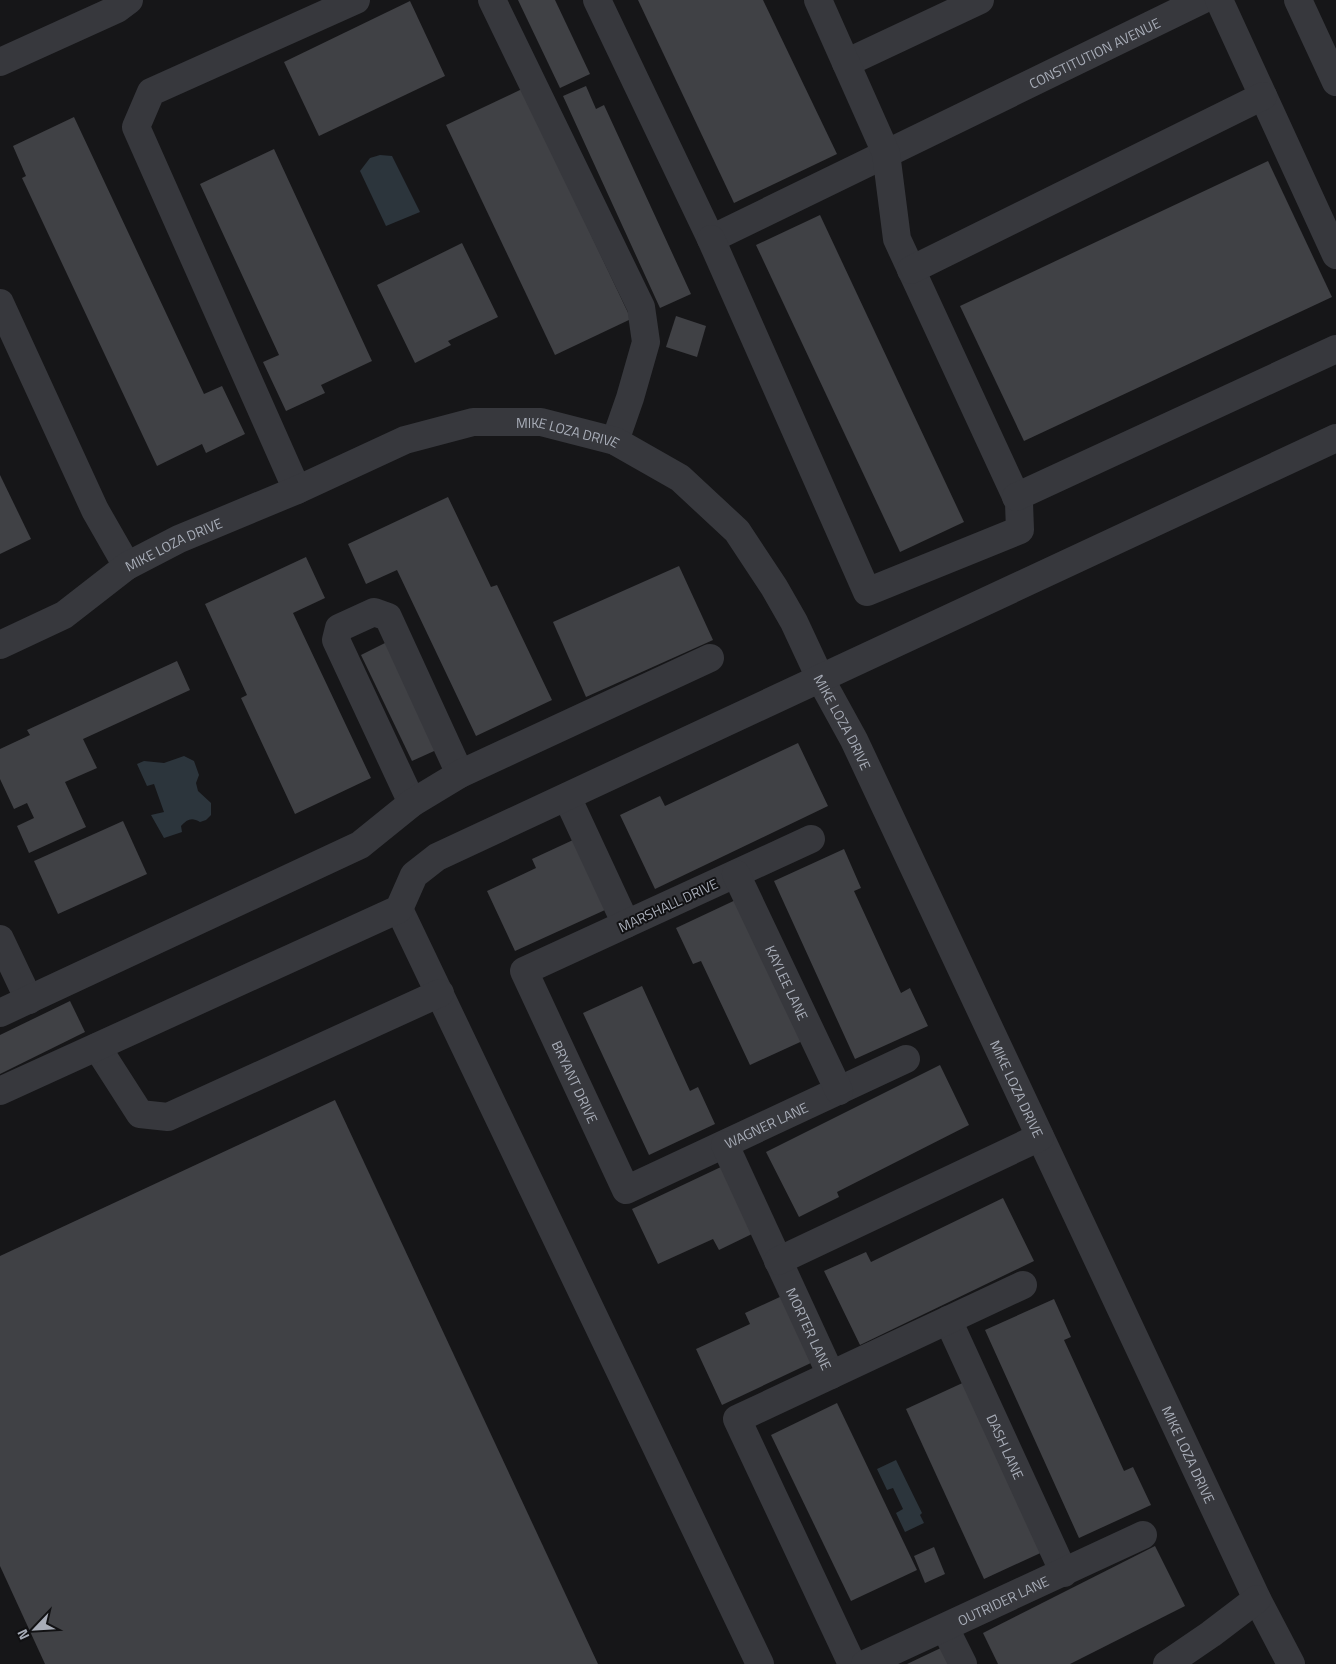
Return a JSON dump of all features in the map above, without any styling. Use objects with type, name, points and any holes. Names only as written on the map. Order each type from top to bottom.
[{"type":"street","points":[[297,490],[136,127],[151,92],[356,0]]},
{"type":"street","points":[[492,0],[641,307],[646,342],[615,441]]},
{"type":"street","points":[[597,0],[711,239],[867,592],[1020,530],[1019,503],[897,239],[886,153],[818,0]]},
{"type":"street","points":[[846,63],[980,0]]},
{"type":"street","name":"CONSTITUTION AVENUE","points":[[711,239],[1202,0]]},
{"type":"street","points":[[1219,0],[1336,255]]},
{"type":"street","points":[[1298,0],[1336,82]]},
{"type":"street","points":[[0,62],[118,3]]},
{"type":"street","points":[[911,270],[1263,96]]},
{"type":"street","points":[[0,303],[96,510],[127,566]]},
{"type":"street","points":[[1016,497],[1336,349]]},
{"type":"street","name":"MIKE LOZA DRIVE","points":[[0,645],[64,615],[127,566],[178,539],[297,490],[405,440],[473,422],[541,422],[615,441],[680,478],[737,531],[774,587],[794,622],[821,680],[854,740],[1257,1599],[1291,1664]]},
{"type":"street","points":[[0,1091],[399,909],[414,875],[437,857],[821,680],[1336,438]]},
{"type":"street","points":[[412,803],[336,640],[339,628],[374,612],[388,617],[460,774]]},
{"type":"street","points":[[0,1013],[360,846],[412,803],[460,774],[710,658]]},
{"type":"street","points":[[566,797],[626,924]]},
{"type":"street","name":"MARSHALL DRIVE","points":[[524,971],[811,839]]},
{"type":"street","name":"KAYLEE LANE","points":[[736,874],[839,1091]]},
{"type":"street","points":[[399,909],[760,1664]]},
{"type":"street","points":[[0,939],[29,1000]]},
{"type":"street","name":"BRYANT DRIVE","points":[[524,971],[626,1190]]},
{"type":"street","points":[[97,1047],[140,1114],[168,1117],[440,993]]},
{"type":"street","name":"WAGNER LANE","points":[[626,1190],[906,1059]]},
{"type":"street","points":[[778,1261],[1040,1137]]},
{"type":"street","name":"MORTER LANE","points":[[724,1145],[831,1375],[1023,1285]]},
{"type":"street","name":"DASH LANE","points":[[948,1320],[1064,1572]]},
{"type":"street","points":[[831,1375],[737,1419],[852,1664]]},
{"type":"street","name":"OUTRIDER LANE","points":[[865,1664],[1143,1535]]},
{"type":"street","points":[[1167,1664],[1257,1599]]},
{"type":"street","points":[[945,1628],[963,1664]]},
{"type":"shaded area","points":[[380,155],[392,156],[420,212],[386,226],[360,171],[370,158]]},
{"type":"shaded area","points":[[184,756],[194,761],[199,775],[196,783],[198,791],[211,803],[211,815],[206,820],[200,822],[192,819],[188,820],[181,826],[182,832],[164,838],[151,815],[164,812],[154,784],[147,786],[137,764],[144,761],[164,763]]},
{"type":"shaded area","points":[[896,1460],[922,1513],[920,1515],[924,1523],[905,1532],[896,1513],[903,1509],[893,1488],[887,1490],[877,1469]]},
{"type":"building","points":[[518,0],[555,0],[590,74],[560,88]]},
{"type":"building","points":[[638,0],[763,0],[837,154],[734,203]]},
{"type":"building","points":[[410,1],[445,76],[319,136],[284,62]]},
{"type":"building","points":[[586,86],[596,109],[604,105],[691,294],[660,308],[563,96]]},
{"type":"building","points":[[522,89],[631,319],[555,355],[446,125]]},
{"type":"building","points":[[74,117],[204,394],[222,386],[245,434],[206,453],[202,444],[157,466],[22,178],[26,176],[13,146]]},
{"type":"building","points":[[274,149],[372,361],[321,385],[325,393],[286,411],[263,362],[279,355],[200,184]]},
{"type":"building","points":[[1268,161],[1332,297],[1024,441],[960,306]]},
{"type":"building","points":[[820,215],[964,522],[900,552],[756,245]]},
{"type":"building","points":[[462,243],[498,317],[448,341],[451,345],[415,363],[377,285]]},
{"type":"building","points":[[676,316],[706,326],[697,357],[666,347]]},
{"type":"building","points":[[0,475],[31,539],[0,554]]},
{"type":"building","points":[[448,497],[491,587],[497,585],[552,700],[476,736],[397,570],[366,584],[348,544]]},
{"type":"building","points":[[306,557],[325,598],[293,613],[371,778],[295,814],[241,698],[247,695],[205,604]]},
{"type":"building","points":[[679,566],[713,640],[586,697],[553,622]]},
{"type":"building","points":[[391,640],[443,747],[412,761],[361,655]]},
{"type":"building","points":[[177,661],[190,690],[83,739],[97,768],[65,782],[86,827],[29,853],[17,826],[34,818],[27,803],[14,809],[0,779],[0,749],[30,735],[27,730]]},
{"type":"building","points":[[798,743],[828,806],[655,889],[620,815],[660,796],[665,806]]},
{"type":"building","points":[[123,821],[147,874],[58,914],[34,861]]},
{"type":"building","points":[[573,840],[605,910],[515,951],[487,891],[536,868],[532,859]]},
{"type":"building","points":[[844,849],[861,888],[854,891],[901,993],[910,988],[928,1026],[855,1059],[774,881]]},
{"type":"building","points":[[742,897],[809,1038],[750,1065],[701,961],[693,964],[676,928]]},
{"type":"building","points":[[642,986],[690,1091],[698,1087],[715,1124],[649,1155],[583,1013]]},
{"type":"building","points":[[70,1001],[85,1032],[0,1074],[0,1035]]},
{"type":"building","points":[[940,1065],[969,1125],[837,1192],[839,1197],[799,1217],[766,1152]]},
{"type":"building","points":[[335,1100],[598,1664],[45,1664],[0,1566],[0,1256]]},
{"type":"building","points":[[723,1166],[754,1233],[719,1250],[713,1239],[658,1264],[632,1209]]},
{"type":"building","points":[[1003,1198],[1034,1261],[860,1345],[824,1271],[866,1252],[871,1262]]},
{"type":"building","points":[[782,1296],[813,1362],[722,1405],[696,1349],[750,1324],[745,1313]]},
{"type":"building","points":[[1054,1299],[1071,1337],[1064,1340],[1124,1471],[1133,1467],[1151,1505],[1079,1538],[985,1330]]},
{"type":"building","points":[[969,1380],[1047,1550],[984,1579],[906,1409]]},
{"type":"building","points":[[837,1403],[917,1570],[851,1601],[771,1435]]},
{"type":"building","points":[[1155,1546],[1185,1606],[1070,1664],[998,1664],[983,1633]]},
{"type":"building","points":[[934,1547],[945,1574],[925,1583],[914,1556]]},
{"type":"building","points":[[945,1646],[953,1664],[907,1664]]}]
